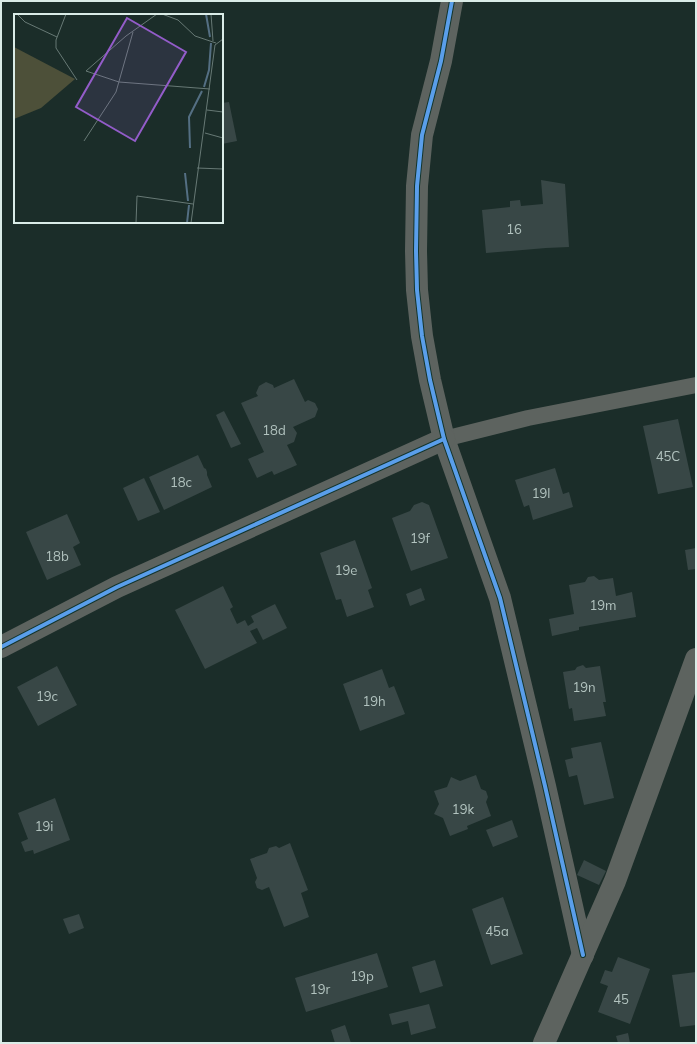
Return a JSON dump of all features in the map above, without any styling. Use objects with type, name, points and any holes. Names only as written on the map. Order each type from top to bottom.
[{"type":"street","points":[[452,1],[441,61],[422,135],[417,186],[417,290],[424,351],[444,439],[500,598],[545,786],[583,955]]},
{"type":"street","points":[[1,647],[117,587],[444,439]]},
{"type":"street","points":[[544,1043],[615,881],[696,659]]},
{"type":"lane","points":[[444,439],[528,418],[696,384]]},
{"type":"building","points":[[229,102],[237,141],[223,144],[223,103]]},
{"type":"building","points":[[541,180],[565,184],[569,247],[486,253],[482,210],[510,207],[510,201],[520,200],[521,206],[543,204]]},
{"type":"building","points":[[294,379],[305,402],[308,400],[315,403],[318,409],[315,417],[293,427],[297,433],[294,442],[287,445],[297,465],[274,475],[272,471],[257,478],[248,459],[264,452],[241,403],[258,396],[256,393],[259,386],[266,382],[273,385],[274,388]]},
{"type":"building","points":[[224,411],[241,444],[231,448],[216,415]]},
{"type":"building","points":[[678,419],[693,487],[658,494],[643,426]]},
{"type":"building","points":[[198,455],[204,468],[206,469],[212,487],[164,510],[149,477]]},
{"type":"building","points":[[555,468],[563,494],[569,492],[573,507],[533,520],[529,505],[524,507],[515,480]]},
{"type":"building","points":[[144,478],[160,512],[138,521],[123,488]]},
{"type":"building","points":[[422,502],[429,505],[448,558],[411,571],[392,518],[410,511],[414,505]]},
{"type":"building","points":[[67,514],[80,543],[73,547],[81,565],[47,580],[26,532]]},
{"type":"building","points":[[355,540],[372,588],[368,590],[374,607],[347,617],[341,599],[336,600],[320,553]]},
{"type":"building","points":[[696,548],[696,569],[688,570],[685,550]]},
{"type":"building","points":[[594,576],[599,580],[613,578],[616,596],[632,592],[636,617],[579,627],[579,630],[552,636],[549,619],[574,614],[569,585],[585,582],[588,577]]},
{"type":"building","points":[[223,586],[233,607],[230,609],[237,624],[245,620],[248,626],[254,622],[251,616],[275,604],[287,628],[263,640],[257,628],[250,631],[257,643],[205,669],[175,610]]},
{"type":"building","points":[[421,588],[425,600],[410,606],[406,594]]},
{"type":"building","points":[[583,665],[586,668],[600,666],[606,702],[603,702],[606,716],[574,721],[572,708],[569,709],[563,672],[575,670],[577,667]]},
{"type":"building","points":[[57,666],[77,705],[38,726],[17,687]]},
{"type":"building","points":[[382,669],[389,688],[394,686],[405,714],[360,731],[343,684]]},
{"type":"building","points":[[601,742],[614,798],[584,805],[577,775],[569,777],[565,760],[573,758],[571,748]]},
{"type":"building","points":[[476,775],[481,789],[486,791],[488,797],[486,802],[491,816],[467,826],[468,829],[450,836],[443,818],[434,814],[439,804],[434,791],[447,787],[451,777],[460,781]]},
{"type":"building","points":[[55,798],[70,840],[34,854],[33,850],[25,852],[21,842],[28,839],[18,813]]},
{"type":"building","points":[[512,820],[518,837],[493,847],[486,830]]},
{"type":"building","points":[[290,843],[308,890],[301,893],[309,917],[284,927],[269,887],[262,890],[257,888],[255,882],[257,878],[250,859],[267,853],[269,848],[276,846],[279,848]]},
{"type":"building","points":[[584,860],[606,871],[599,885],[577,875]]},
{"type":"building","points":[[503,897],[523,954],[491,965],[472,909]]},
{"type":"building","points":[[79,914],[84,928],[69,934],[63,919]]},
{"type":"building","points":[[377,953],[388,987],[306,1012],[295,978]]},
{"type":"building","points":[[618,957],[650,969],[630,1024],[598,1012],[608,986],[600,983],[605,970],[612,972]]},
{"type":"building","points":[[435,960],[443,986],[420,993],[412,967]]},
{"type":"building","points":[[696,972],[696,1025],[680,1027],[672,975]]},
{"type":"building","points":[[429,1004],[436,1028],[411,1035],[408,1021],[392,1025],[389,1014]]},
{"type":"building","points":[[345,1025],[351,1043],[335,1043],[331,1030]]},
{"type":"building","points":[[628,1033],[630,1043],[618,1043],[616,1036]]},
{"type":"cycle path","points":[[452,1],[441,61],[422,135],[417,186],[417,290],[422,336],[430,380],[444,439],[500,598],[545,786],[583,955]]},
{"type":"cycle path","points":[[1,647],[117,587],[444,439]]}]
